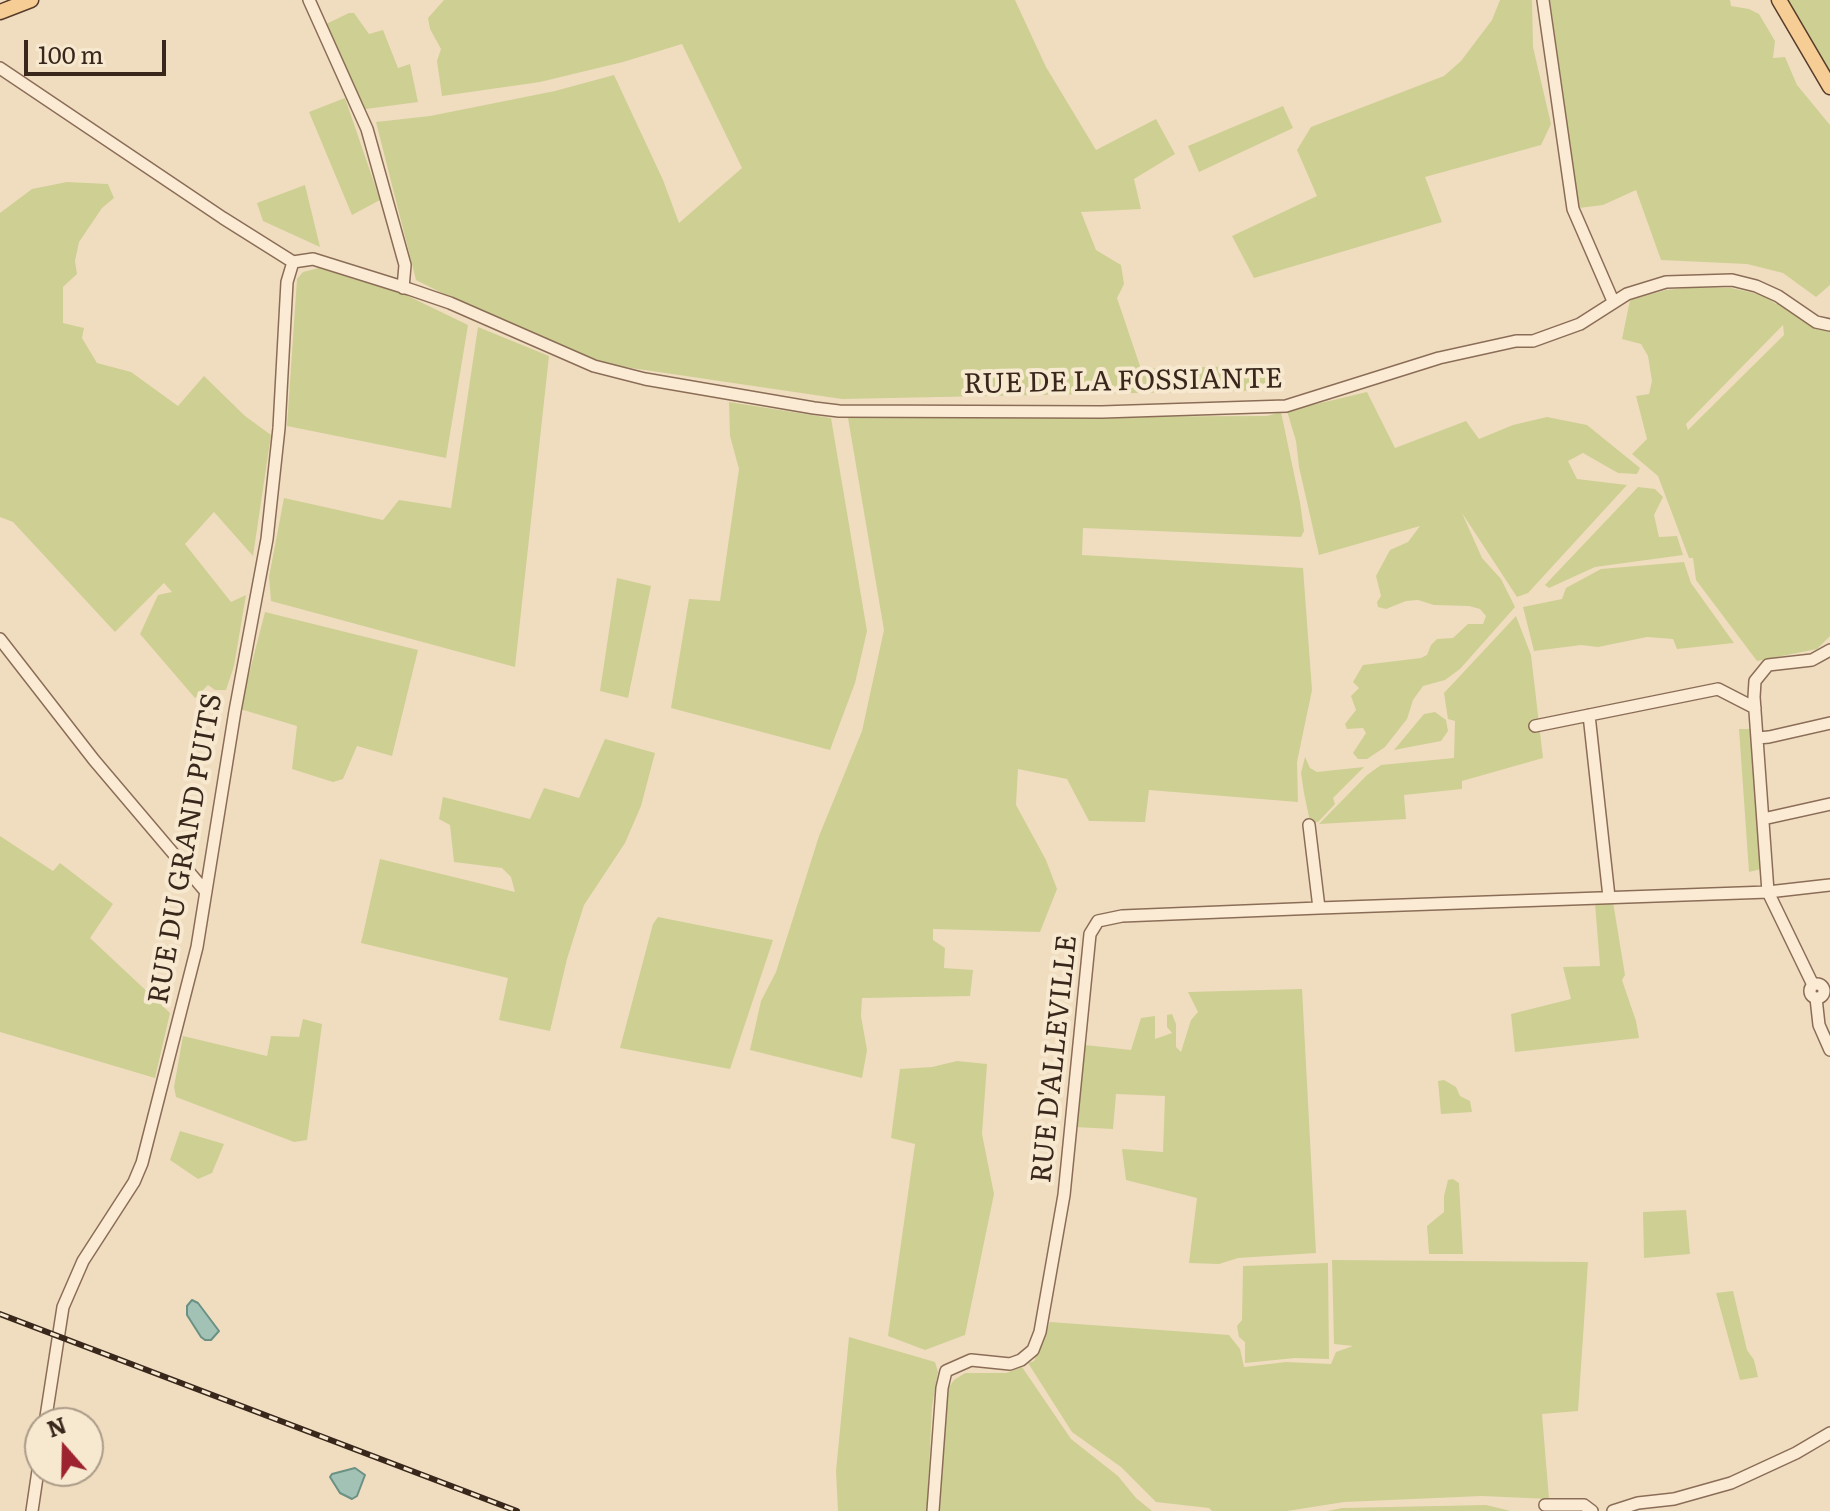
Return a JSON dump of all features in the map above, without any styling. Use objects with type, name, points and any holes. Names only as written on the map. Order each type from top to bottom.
[{"type":"main road","points":[[0,12],[31,0]]},
{"type":"main road","points":[[1779,0],[1830,87]]},
{"type":"street","points":[[0,68],[293,262],[313,259],[403,288],[405,265],[367,129],[309,0]]},
{"type":"street","points":[[1543,0],[1573,209],[1613,301]]},
{"type":"street","name":"RUE DU GRAND PUITS","points":[[47,1407],[57,1335],[70,1289],[83,1261],[134,1182],[149,1142],[197,947],[235,711],[267,539],[279,428],[287,282],[293,262]]},
{"type":"street","name":"RUE DE LA FOSSIANTE","points":[[403,288],[450,303],[594,366],[645,379],[839,411],[1102,412],[1286,406],[1439,358],[1516,341],[1533,341],[1580,324],[1613,301],[1666,282],[1732,280],[1768,290],[1816,322],[1830,325]]},
{"type":"street","points":[[0,639],[94,760],[206,892]]},
{"type":"street","points":[[1830,650],[1812,660],[1768,665],[1755,681],[1768,892],[1823,987],[1810,992],[1816,998],[1819,1025],[1830,1050]]},
{"type":"street","points":[[1535,726],[1718,689],[1755,708]]},
{"type":"street","points":[[1589,715],[1609,897]]},
{"type":"street","points":[[1757,738],[1830,723]]},
{"type":"street","points":[[1763,819],[1830,804]]},
{"type":"street","points":[[1309,825],[1319,908]]},
{"type":"street","name":"RUE D'ALLEVILLE","points":[[933,1511],[942,1388],[946,1371],[971,1360],[1010,1364],[1021,1360],[1033,1350],[1040,1332],[1064,1195],[1093,925],[1103,919],[1122,916],[1768,892],[1830,885]]},
{"type":"street","points":[[1613,1511],[1624,1506],[1657,1506],[1731,1483],[1796,1453],[1830,1433]]},
{"type":"street","points":[[32,1511],[36,1487]]},
{"type":"street","points":[[1545,1505],[1584,1505],[1592,1511]]},
{"type":"green space","points":[[444,0],[1015,0],[1046,67],[1096,150],[1156,119],[1175,154],[1134,179],[1141,209],[1081,212],[1096,250],[1121,265],[1124,284],[1117,298],[1141,369],[1272,365],[1285,390],[842,399],[604,364],[488,316],[416,280],[376,122],[430,116],[555,91],[614,75],[663,180],[679,223],[742,168],[682,44],[540,82],[442,96],[437,61],[441,49],[430,29],[428,18]]},
{"type":"green space","points":[[1500,0],[1532,0],[1533,47],[1551,124],[1541,145],[1425,177],[1442,222],[1254,278],[1232,236],[1317,196],[1297,150],[1311,127],[1444,76],[1461,61],[1492,20]]},
{"type":"green space","points":[[1550,0],[1730,0],[1731,6],[1759,14],[1775,41],[1773,58],[1785,57],[1797,85],[1830,125],[1830,285],[1816,297],[1783,273],[1747,264],[1661,260],[1636,190],[1603,205],[1579,208]]},
{"type":"green space","points":[[1785,0],[1830,0],[1830,77]]},
{"type":"green space","points":[[354,13],[369,34],[383,30],[398,68],[410,64],[418,102],[366,109],[361,105],[324,25]]},
{"type":"green space","points":[[345,98],[380,200],[352,215],[309,112]]},
{"type":"green space","points":[[1283,106],[1293,128],[1199,172],[1188,146]]},
{"type":"green space","points":[[67,182],[108,184],[114,198],[102,208],[79,242],[75,261],[77,274],[63,287],[63,323],[84,328],[82,338],[97,363],[131,372],[178,406],[204,376],[245,416],[271,435],[253,556],[214,512],[185,544],[231,602],[246,595],[234,666],[226,690],[215,690],[208,685],[195,698],[140,634],[158,595],[172,592],[164,583],[115,632],[13,522],[0,517],[0,213],[32,189]]},
{"type":"green space","points":[[305,185],[320,247],[263,221],[257,203]]},
{"type":"green space","points":[[319,268],[406,295],[468,325],[446,458],[287,426],[297,279],[303,272]]},
{"type":"green space","points":[[1731,288],[1763,295],[1830,330],[1830,636],[1817,649],[1757,661],[1696,580],[1693,558],[1689,558],[1658,476],[1632,454],[1647,439],[1636,396],[1649,394],[1652,381],[1648,356],[1641,344],[1622,339],[1630,300],[1666,290]],"holes":[[[1783,325],[1784,335],[1688,430],[1686,424]]]},
{"type":"green space","points":[[478,327],[549,356],[515,667],[271,601],[269,577],[284,498],[383,520],[399,500],[451,508]]},
{"type":"green space","points":[[1367,392],[1395,448],[1466,421],[1479,439],[1513,425],[1547,417],[1587,425],[1640,468],[1637,474],[1618,473],[1583,453],[1568,461],[1577,479],[1627,485],[1528,593],[1517,597],[1462,513],[1482,558],[1501,579],[1515,607],[1460,669],[1445,680],[1423,686],[1413,700],[1407,719],[1385,747],[1367,759],[1358,759],[1353,753],[1366,733],[1363,728],[1347,729],[1345,724],[1356,710],[1351,696],[1359,688],[1353,682],[1363,665],[1421,658],[1427,655],[1437,639],[1453,638],[1468,624],[1483,624],[1486,616],[1480,609],[1469,606],[1434,605],[1418,600],[1386,609],[1378,607],[1381,596],[1376,576],[1390,550],[1408,542],[1420,526],[1319,555],[1287,411]]},
{"type":"green space","points":[[729,402],[831,418],[867,631],[855,683],[830,750],[671,708],[689,599],[720,601],[739,469],[730,436]]},
{"type":"green space","points":[[1281,412],[1300,502],[1304,531],[1301,537],[1083,528],[1082,555],[1303,568],[1312,690],[1297,762],[1298,802],[1149,790],[1145,822],[1089,821],[1067,779],[1018,769],[1016,805],[1046,860],[1057,889],[1040,932],[933,929],[933,940],[945,948],[944,968],[973,970],[970,996],[862,998],[861,1016],[867,1050],[862,1078],[750,1050],[761,1001],[776,972],[819,836],[862,731],[884,630],[848,418],[1267,416]]},
{"type":"green space","points":[[1638,487],[1655,489],[1663,497],[1654,515],[1659,537],[1677,536],[1683,555],[1595,567],[1549,588],[1545,585]]},
{"type":"green space","points":[[1684,562],[1691,583],[1734,643],[1677,649],[1673,639],[1647,637],[1598,647],[1581,645],[1534,651],[1523,607],[1562,599],[1566,588],[1601,569]]},
{"type":"green space","points":[[617,578],[651,586],[628,698],[600,691]]},
{"type":"green space","points":[[265,612],[418,650],[392,756],[357,746],[343,779],[333,782],[292,769],[297,726],[240,709]]},
{"type":"green space","points":[[1516,616],[1531,655],[1543,758],[1462,781],[1462,789],[1404,795],[1406,819],[1319,824],[1367,775],[1381,765],[1454,758],[1455,721],[1448,719],[1444,693]]},
{"type":"green space","points":[[1435,712],[1446,720],[1448,731],[1441,741],[1394,750],[1424,714]]},
{"type":"green space","points":[[1739,729],[1751,729],[1761,869],[1749,872]]},
{"type":"green space","points":[[605,739],[655,753],[641,806],[625,843],[584,905],[550,1031],[499,1020],[508,978],[361,943],[380,859],[515,892],[511,877],[502,868],[454,862],[450,825],[439,819],[443,797],[530,819],[544,788],[579,798]]},
{"type":"green space","points":[[1305,757],[1310,768],[1317,772],[1364,767],[1333,798],[1335,804],[1318,822],[1310,822],[1304,793],[1301,773]]},
{"type":"green space","points":[[0,836],[53,871],[60,863],[113,904],[90,938],[170,1013],[155,1078],[0,1032]]},
{"type":"green space","points":[[1613,902],[1625,975],[1622,980],[1639,1038],[1515,1052],[1511,1014],[1571,999],[1563,967],[1600,966],[1595,903]]},
{"type":"green space","points":[[658,917],[773,940],[730,1069],[620,1048],[653,924]]},
{"type":"green space","points":[[1302,989],[1316,1253],[1238,1258],[1219,1264],[1189,1263],[1197,1198],[1126,1180],[1122,1149],[1163,1152],[1165,1096],[1116,1094],[1113,1129],[1075,1127],[1085,1045],[1131,1050],[1141,1018],[1155,1016],[1155,1039],[1172,1033],[1167,1027],[1167,1015],[1172,1014],[1176,1024],[1176,1047],[1181,1052],[1191,1020],[1198,1012],[1188,992]]},
{"type":"green space","points":[[303,1019],[322,1024],[307,1140],[294,1142],[176,1097],[174,1087],[183,1036],[267,1056],[271,1036],[299,1037]]},
{"type":"green space","points":[[957,1061],[987,1064],[982,1134],[994,1194],[965,1335],[925,1350],[888,1336],[915,1144],[891,1138],[900,1069],[932,1067]]},
{"type":"green space","points":[[1444,1080],[1470,1101],[1472,1112],[1441,1114],[1438,1081]]},
{"type":"green space","points":[[180,1131],[224,1144],[212,1173],[198,1179],[170,1160]]},
{"type":"green space","points":[[1448,1180],[1459,1183],[1463,1254],[1429,1254],[1427,1226],[1444,1212]]},
{"type":"green space","points":[[1686,1210],[1690,1254],[1644,1258],[1643,1212]]},
{"type":"green space","points":[[1332,1260],[1588,1262],[1578,1411],[1542,1414],[1549,1499],[1482,1496],[1344,1502],[1287,1511],[1212,1511],[1209,1508],[1156,1502],[1121,1467],[1072,1432],[1028,1363],[1034,1361],[1050,1322],[1229,1335],[1240,1349],[1244,1367],[1286,1362],[1331,1364],[1336,1352],[1353,1346],[1334,1344]]},
{"type":"green space","points":[[1328,1263],[1329,1359],[1295,1358],[1245,1363],[1245,1342],[1239,1337],[1237,1326],[1242,1320],[1243,1266]]},
{"type":"green space","points":[[1733,1291],[1747,1350],[1754,1360],[1758,1377],[1740,1380],[1716,1293]]},
{"type":"green space","points":[[849,1337],[935,1362],[938,1372],[932,1407],[927,1511],[838,1511],[836,1471]]},
{"type":"green space","points":[[1022,1367],[1071,1439],[1118,1476],[1136,1498],[1152,1511],[940,1511],[947,1390],[954,1380],[965,1373],[1006,1373]]},
{"type":"green space","points":[[1486,1505],[1511,1511],[1328,1511],[1342,1508]]},
{"type":"shaded area","points":[[192,1300],[198,1303],[219,1331],[211,1340],[201,1337],[187,1315],[187,1306]]},
{"type":"shaded area","points":[[355,1468],[365,1475],[357,1496],[352,1499],[340,1493],[330,1477]]},
{"type":"railway","points":[[0,1314],[517,1511]]}]
